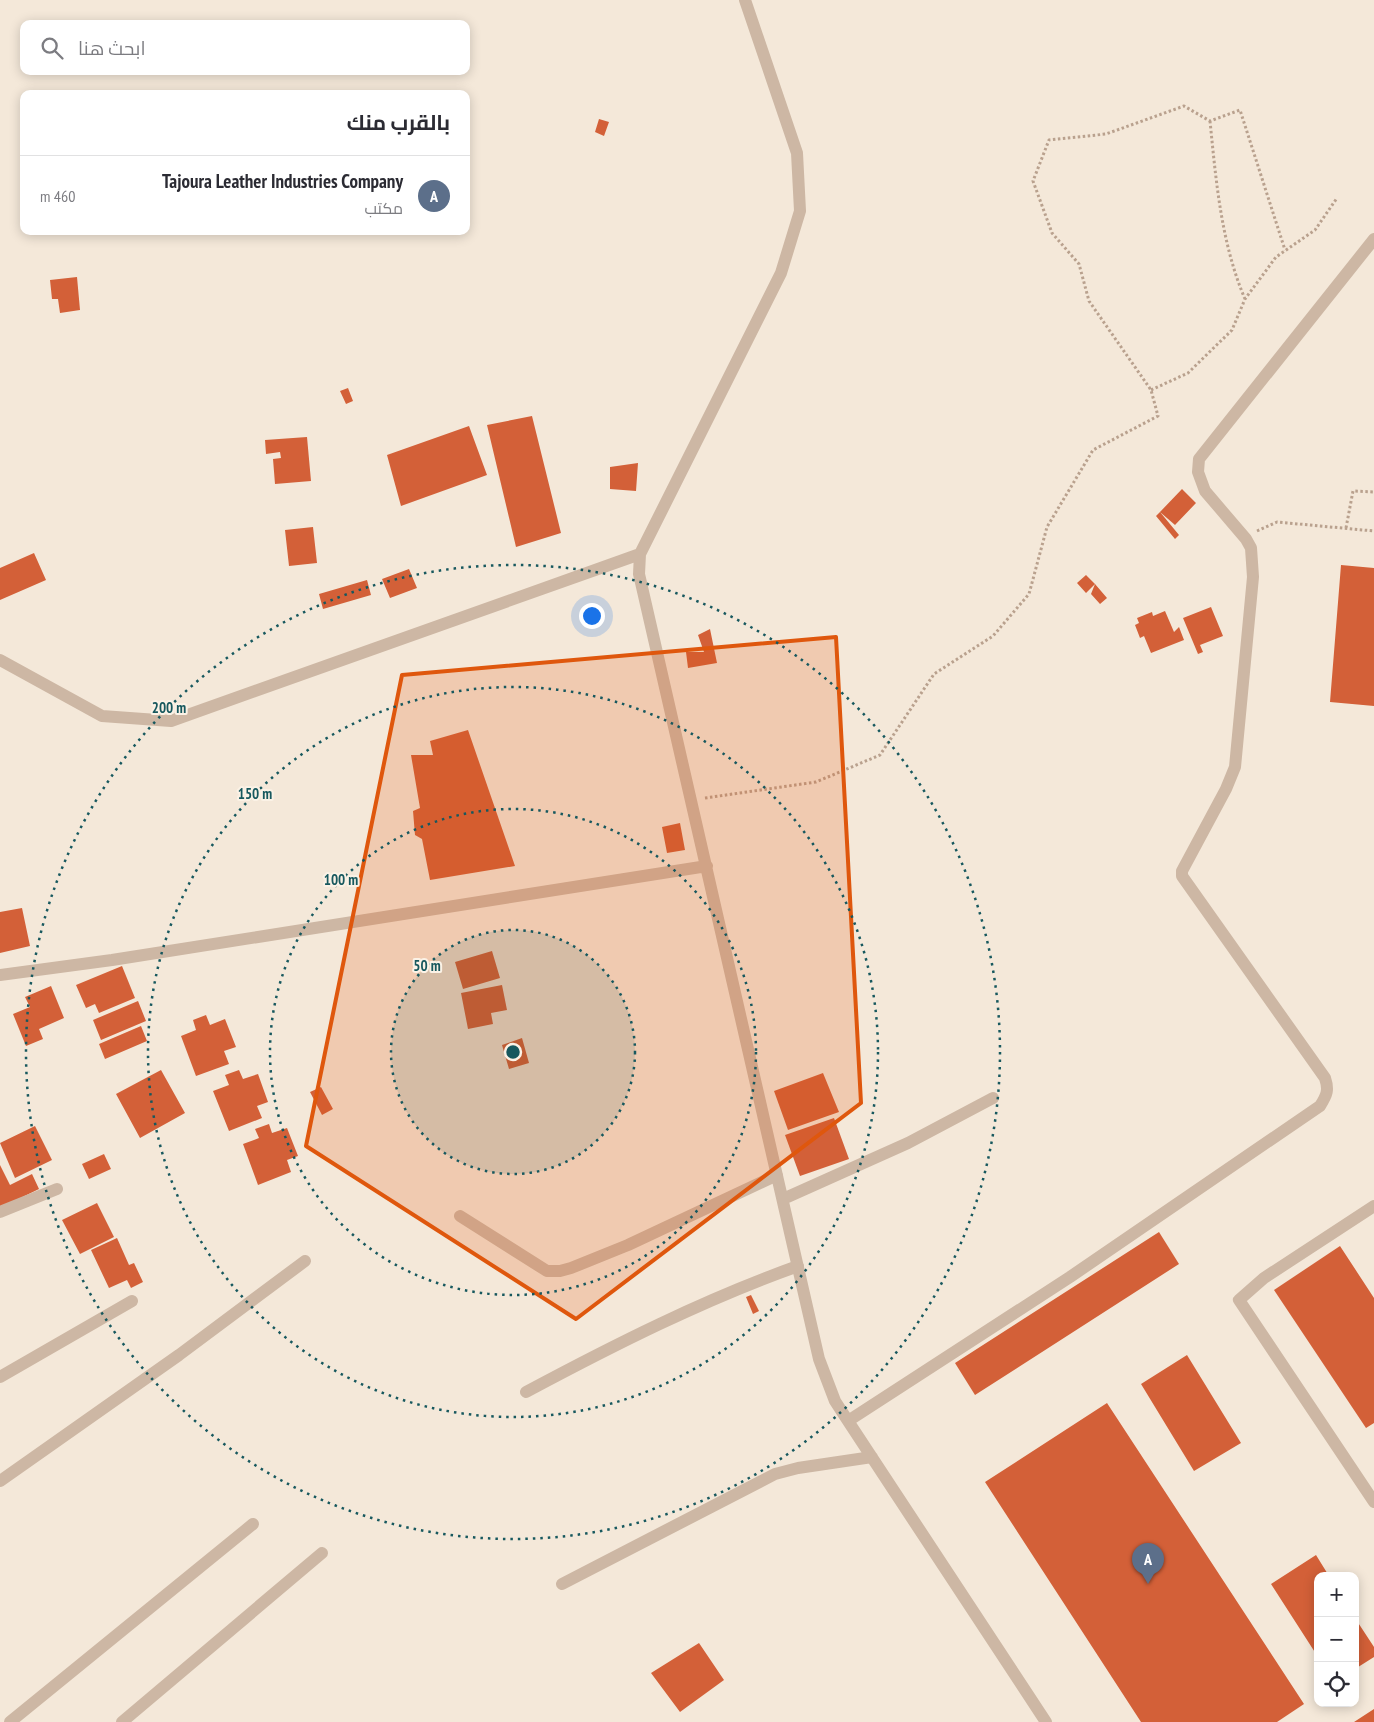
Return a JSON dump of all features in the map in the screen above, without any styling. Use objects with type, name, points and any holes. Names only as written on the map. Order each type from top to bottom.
[{"type":"street","points":[[745,0],[797,153],[800,211],[781,273],[640,554],[639,574],[819,1358],[835,1400],[848,1421],[1046,1722]]},
{"type":"street","points":[[848,1421],[1070,1277],[1320,1106],[1327,1094],[1328,1087],[1325,1078],[1182,876],[1182,871],[1226,789],[1235,767],[1246,629],[1253,577],[1251,548],[1246,538],[1205,492],[1198,472],[1199,459],[1374,239]]},
{"type":"street","points":[[0,660],[102,716],[171,721],[640,554]]},
{"type":"street","points":[[0,976],[707,866]]},
{"type":"street","points":[[783,1200],[908,1143],[993,1098]]},
{"type":"street","points":[[460,1216],[547,1270],[560,1271],[628,1245],[777,1175]]},
{"type":"street","points":[[0,1212],[58,1189]]},
{"type":"street","points":[[1374,1206],[1264,1278],[1239,1300],[1374,1502]]},
{"type":"street","points":[[0,1480],[179,1355],[305,1261]]},
{"type":"street","points":[[526,1392],[627,1339],[761,1279],[798,1266]]},
{"type":"street","points":[[0,1377],[132,1301]]},
{"type":"street","points":[[562,1584],[775,1474],[798,1468],[872,1457]]},
{"type":"street","points":[[10,1722],[253,1524]]},
{"type":"street","points":[[122,1722],[322,1553]]},
{"type":"path","points":[[692,800],[816,782],[880,755],[934,674],[993,636],[1030,594],[1047,527],[1093,450],[1158,416],[1151,390],[1090,301],[1079,264],[1052,233],[1033,181],[1049,140],[1106,134],[1184,106],[1210,121]]},
{"type":"path","points":[[1210,121],[1240,110],[1285,250]]},
{"type":"path","points":[[1210,121],[1216,187],[1234,274],[1245,299]]},
{"type":"path","points":[[1151,390],[1188,373],[1232,330],[1245,299],[1276,257],[1315,230],[1337,198]]},
{"type":"path","points":[[1346,528],[1353,491],[1374,492]]},
{"type":"path","points":[[1246,538],[1266,525],[1277,522],[1374,530]]},
{"type":"highlighted area","points":[[836,637],[861,1103],[576,1319],[306,1146],[402,675]]},
{"type":"building","points":[[599,119],[609,122],[604,136],[595,132]]},
{"type":"building","points":[[77,277],[80,310],[60,313],[58,299],[52,299],[50,280]]},
{"type":"building","points":[[348,388],[353,401],[346,404],[340,391]]},
{"type":"building","points":[[532,416],[561,533],[516,547],[487,425]]},
{"type":"building","points":[[469,426],[487,475],[401,506],[387,455]]},
{"type":"building","points":[[307,437],[311,481],[275,484],[273,459],[281,458],[280,452],[266,454],[265,440]]},
{"type":"building","points":[[638,463],[636,491],[610,489],[610,467]]},
{"type":"building","points":[[1182,489],[1196,503],[1175,525],[1160,512]]},
{"type":"building","points":[[1160,512],[1179,535],[1175,539],[1156,516]]},
{"type":"building","points":[[313,527],[317,563],[289,566],[285,530]]},
{"type":"building","points":[[34,553],[46,580],[0,600],[0,568]]},
{"type":"building","points":[[1341,565],[1374,568],[1374,706],[1330,702]]},
{"type":"building","points":[[409,569],[417,588],[390,598],[382,579]]},
{"type":"building","points":[[1086,575],[1095,584],[1086,593],[1077,583]]},
{"type":"building","points":[[367,580],[371,595],[323,609],[319,594]]},
{"type":"building","points":[[1095,584],[1107,598],[1100,604],[1091,594]]},
{"type":"building","points":[[1211,607],[1223,636],[1200,645],[1203,652],[1198,654],[1183,618]]},
{"type":"building","points":[[1165,611],[1174,632],[1179,627],[1184,640],[1151,653],[1144,636],[1140,638],[1135,625],[1139,623],[1137,618],[1152,612],[1153,616]]},
{"type":"building","points":[[710,629],[717,663],[688,668],[686,652],[704,652],[698,635]]},
{"type":"building","points":[[468,730],[515,866],[430,880],[422,839],[415,835],[413,811],[420,808],[411,755],[433,755],[430,741]]},
{"type":"building","points":[[680,823],[685,850],[667,853],[662,827]]},
{"type":"building","points":[[22,908],[30,946],[0,953],[0,912]]},
{"type":"building","points":[[492,951],[500,978],[463,989],[455,962]]},
{"type":"building","points":[[122,966],[135,998],[99,1013],[95,1004],[86,1008],[76,985]]},
{"type":"building","points":[[502,985],[507,1010],[491,1013],[493,1024],[468,1029],[461,993]]},
{"type":"building","points":[[51,986],[64,1018],[39,1029],[43,1039],[26,1046],[13,1014],[30,1007],[25,997]]},
{"type":"building","points":[[138,1001],[146,1021],[101,1040],[93,1020]]},
{"type":"building","points":[[206,1015],[210,1025],[225,1019],[236,1047],[224,1051],[229,1064],[196,1076],[181,1036],[196,1030],[193,1020]]},
{"type":"building","points":[[141,1026],[147,1041],[105,1059],[99,1044]]},
{"type":"building","points":[[522,1038],[529,1063],[509,1069],[502,1045]]},
{"type":"building","points":[[161,1070],[185,1113],[140,1138],[116,1094]]},
{"type":"building","points":[[239,1070],[243,1079],[258,1074],[268,1102],[257,1106],[262,1118],[229,1131],[213,1091],[229,1085],[225,1075]]},
{"type":"building","points":[[823,1073],[839,1112],[788,1130],[774,1091]]},
{"type":"building","points":[[321,1087],[333,1109],[322,1115],[310,1092]]},
{"type":"building","points":[[834,1118],[849,1159],[800,1176],[785,1135]]},
{"type":"building","points":[[269,1124],[272,1133],[287,1128],[298,1156],[287,1160],[291,1172],[258,1185],[243,1144],[259,1138],[255,1129]]},
{"type":"building","points":[[35,1126],[52,1160],[15,1178],[0,1143]]},
{"type":"building","points":[[104,1154],[111,1169],[89,1179],[82,1164]]},
{"type":"building","points":[[0,1165],[10,1185],[32,1174],[39,1189],[0,1208]]},
{"type":"building","points":[[97,1203],[114,1237],[80,1254],[62,1220]]},
{"type":"building","points":[[1159,1232],[1179,1264],[975,1395],[955,1363]]},
{"type":"building","points":[[117,1238],[129,1265],[134,1263],[143,1282],[131,1288],[127,1280],[109,1288],[91,1250]]},
{"type":"building","points":[[1340,1246],[1374,1298],[1374,1423],[1366,1428],[1274,1290]]},
{"type":"building","points":[[751,1295],[759,1311],[753,1314],[746,1297]]},
{"type":"building","points":[[1187,1355],[1241,1443],[1194,1471],[1141,1384]]},
{"type":"building","points":[[1107,1403],[1304,1704],[1277,1722],[1141,1722],[985,1482]]},
{"type":"building","points":[[1316,1555],[1327,1572],[1314,1572],[1314,1651],[1271,1584]]},
{"type":"building","points":[[1359,1624],[1374,1647],[1374,1657],[1359,1666]]},
{"type":"building","points":[[699,1643],[724,1680],[680,1712],[651,1673]]},
{"type":"building","points":[[1374,1709],[1374,1722],[1354,1722]]},
{"type":"place","name":"Tajoura Leather Industries Company","points":[[1148,1584]]}]
